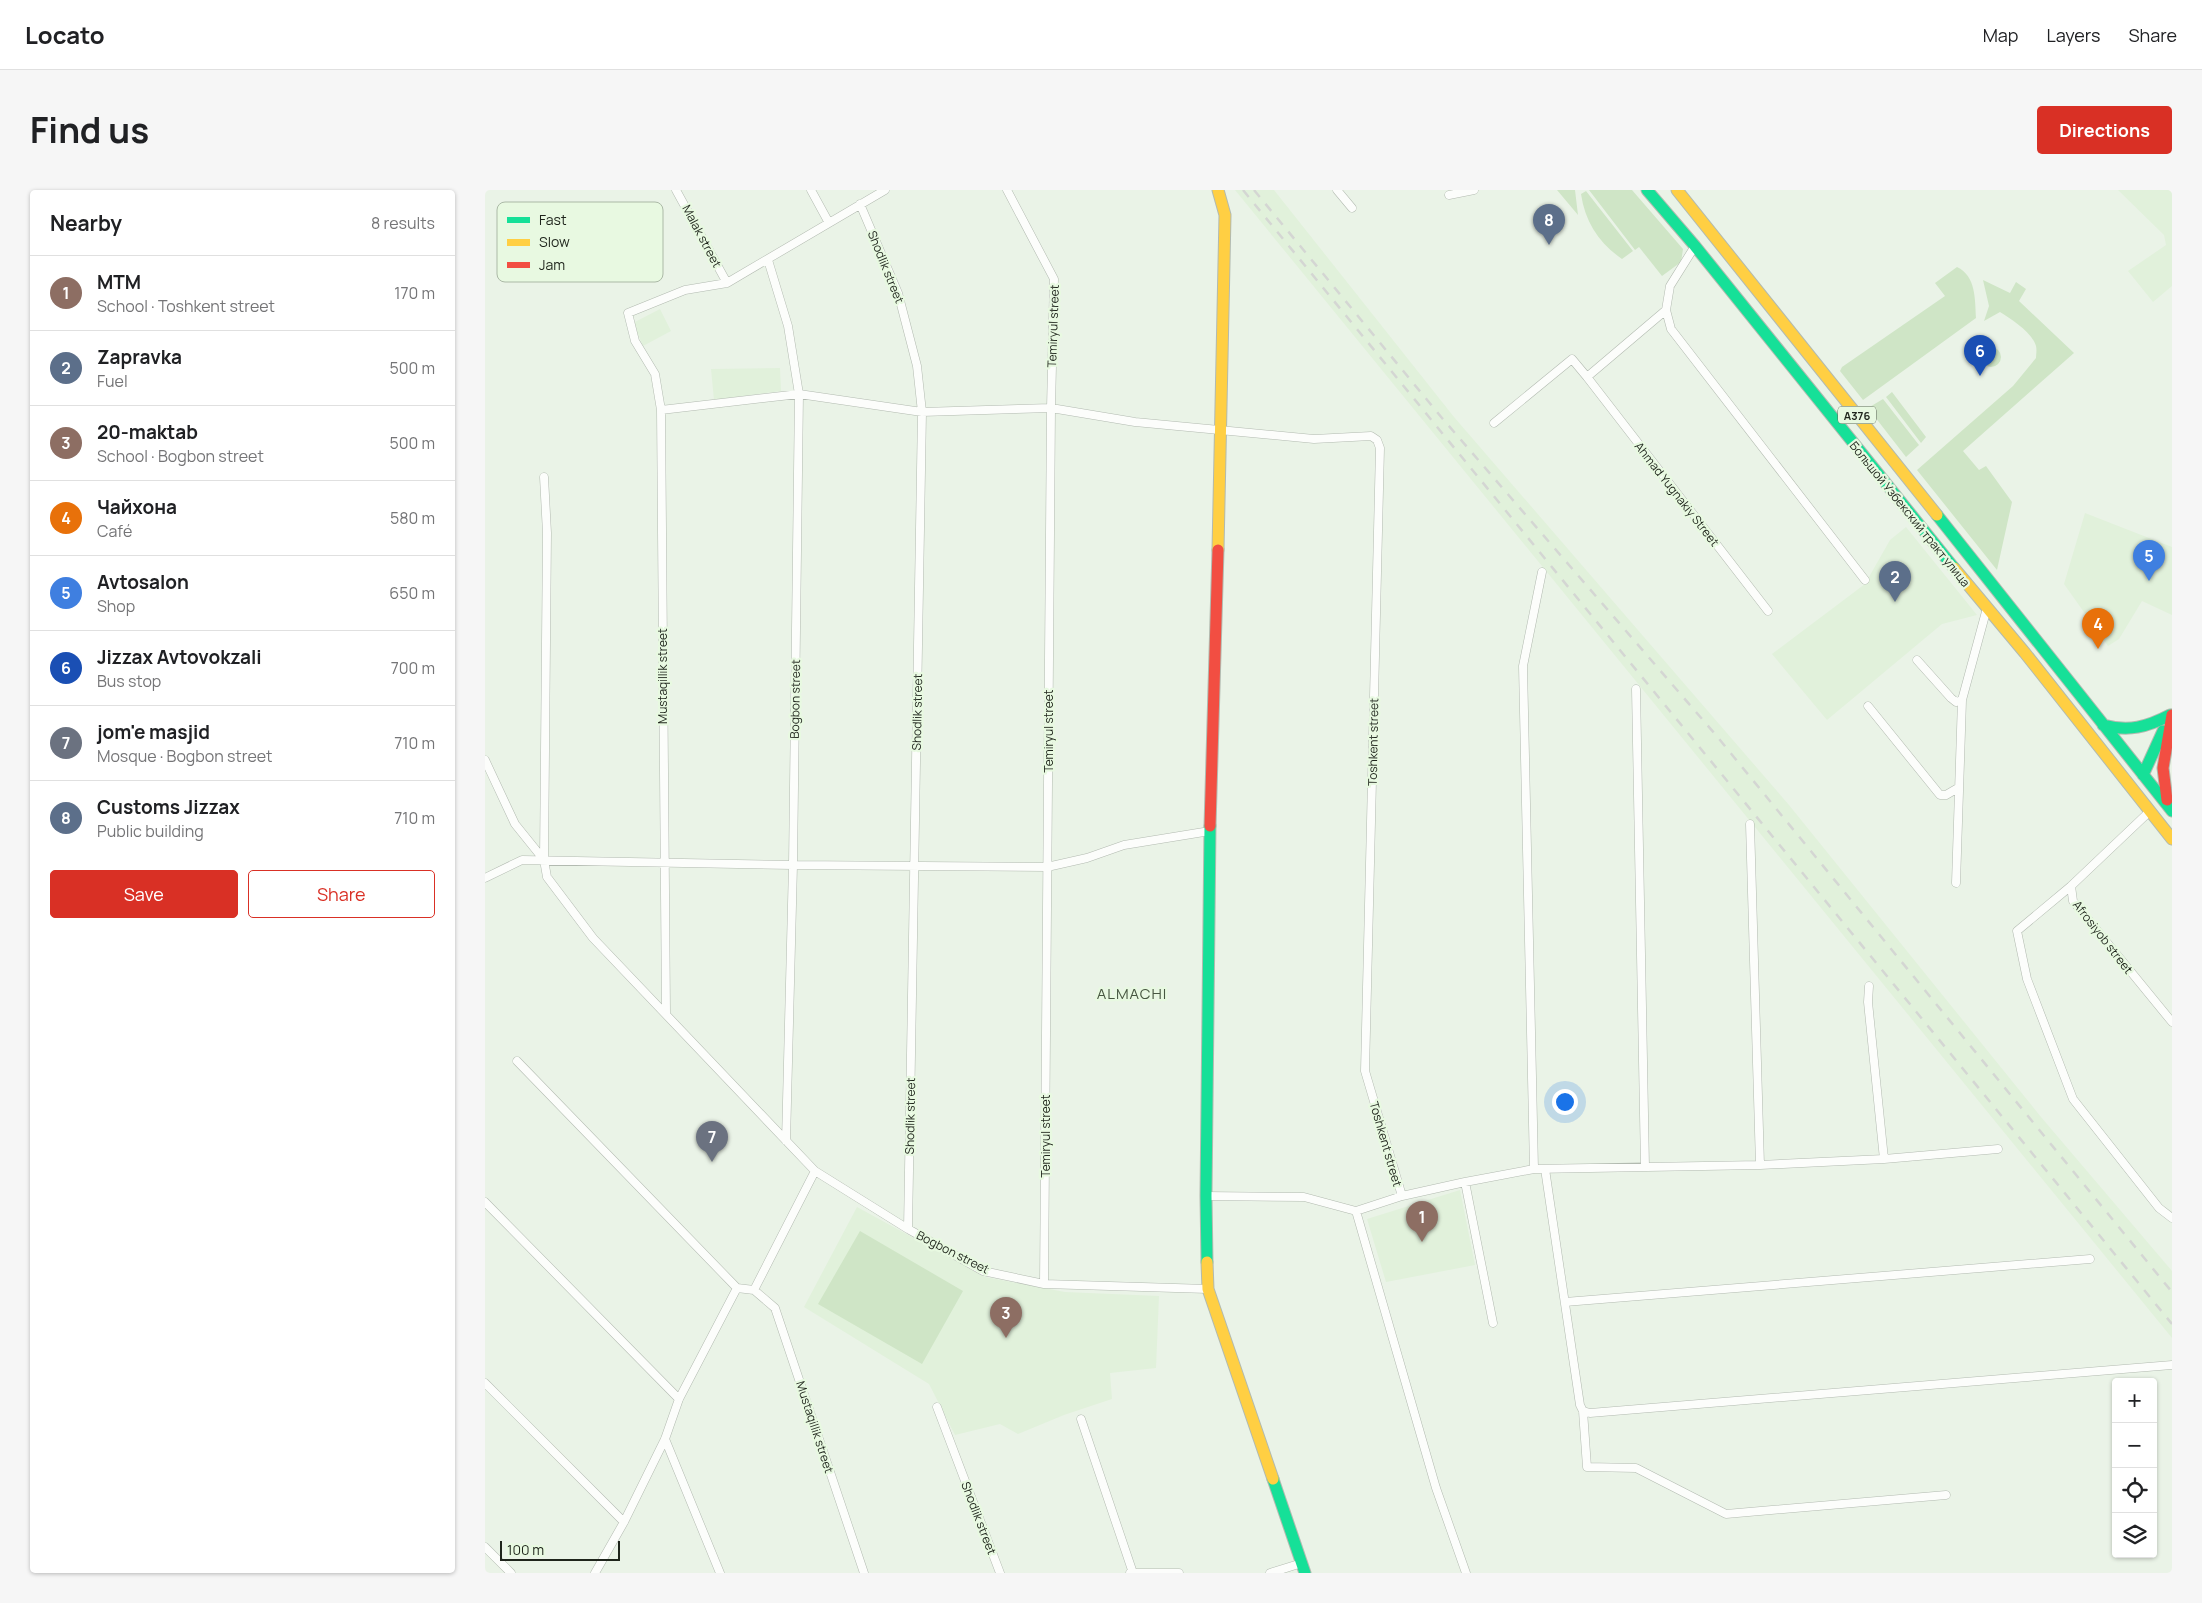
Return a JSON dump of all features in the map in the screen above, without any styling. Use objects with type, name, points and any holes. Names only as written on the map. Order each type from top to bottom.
[{"type":"main road","points":[[1218,190],[1225,215],[1222,431],[1210,831],[1206,1196],[1208,1290],[1303,1568]]},
{"type":"main road","name":"Большой Узбекский тракт улица","points":[[1647,190],[1695,246],[2025,653],[2172,839]]},
{"type":"main road","name":"Большой Узбекский тракт улица","points":[[1677,190],[1755,285],[2171,809]]},
{"type":"main road","points":[[2103,725],[2119,730],[2132,730],[2148,726],[2171,714]]},
{"type":"main road","points":[[2143,774],[2171,714]]},
{"type":"main road","points":[[2171,714],[2162,766],[2162,783],[2171,809]]},
{"type":"street","name":"Malak street","points":[[676,190],[727,283]]},
{"type":"street","points":[[811,190],[829,224]]},
{"type":"street","points":[[727,283],[885,190]]},
{"type":"street","name":"Temiryul street","points":[[1007,190],[1055,279],[1051,408],[1044,1284]]},
{"type":"street","points":[[1337,190],[1351,208]]},
{"type":"street","points":[[1449,195],[1474,190]]},
{"type":"street","name":"Shodlik street","points":[[860,204],[898,293],[917,366],[922,412],[908,1229]]},
{"type":"street","points":[[1695,246],[1670,286],[1666,310],[1671,330],[1865,580]]},
{"type":"street","name":"Bogbon street","points":[[768,260],[788,326],[799,394],[793,865],[786,1141]]},
{"type":"street","name":"Mustaqillik street","points":[[665,1013],[661,410],[655,374],[637,345],[628,313],[685,290],[727,283]]},
{"type":"street","points":[[1587,377],[1666,310]]},
{"type":"street","name":"Ahmad Yugnakiy Street","points":[[1494,422],[1572,359],[1768,611]]},
{"type":"street","points":[[661,410],[799,394],[922,412],[1051,408],[1135,422],[1222,431]]},
{"type":"street","name":"Toshkent street","points":[[1222,431],[1314,439],[1371,436],[1377,440],[1380,448],[1365,1071],[1402,1196]]},
{"type":"street","points":[[544,477],[547,543],[544,860]]},
{"type":"street","points":[[1534,1169],[1523,666],[1542,572]]},
{"type":"street","points":[[1956,883],[1962,700],[1987,608]]},
{"type":"street","points":[[1917,660],[1951,698],[1956,702],[1962,700]]},
{"type":"street","points":[[1636,689],[1645,1167]]},
{"type":"street","points":[[1868,706],[1940,794],[1946,795],[1958,788]]},
{"type":"street","points":[[485,760],[515,824],[544,860]]},
{"type":"street","name":"Afrosiyob street","points":[[2149,812],[2071,886],[2073,901],[2172,1022]]},
{"type":"street","points":[[1750,824],[1760,1165]]},
{"type":"street","points":[[485,878],[522,860],[914,867],[1047,867],[1087,858],[1124,846],[1210,831]]},
{"type":"street","name":"Bogbon street","points":[[544,860],[547,877],[593,938],[815,1171],[908,1229],[983,1271],[1044,1284],[1208,1290]]},
{"type":"street","points":[[2071,886],[2017,931],[2027,979],[2073,1099],[2159,1208],[2172,1218]]},
{"type":"street","points":[[1869,986],[1868,1002],[1884,1159]]},
{"type":"street","points":[[517,1061],[737,1288],[754,1290],[815,1171]]},
{"type":"street","points":[[1206,1196],[1304,1197],[1356,1211],[1402,1196],[1534,1169],[1760,1165],[1884,1159],[1998,1149]]},
{"type":"street","points":[[1545,1169],[1579,1405],[1583,1411],[1587,1467],[1636,1468],[1726,1514],[1946,1496]]},
{"type":"street","points":[[1465,1182],[1493,1323]]},
{"type":"street","points":[[485,1202],[679,1399]]},
{"type":"street","points":[[1356,1211],[1436,1488],[1466,1573]]},
{"type":"street","points":[[1565,1302],[2091,1259]]},
{"type":"street","points":[[595,1573],[624,1522],[665,1439],[679,1399],[737,1288]]},
{"type":"street","name":"Mustaqillik street","points":[[754,1290],[775,1308],[864,1573]]},
{"type":"street","points":[[1583,1411],[1589,1413],[2172,1365]]},
{"type":"street","points":[[485,1383],[624,1522]]},
{"type":"street","name":"Shodlik street","points":[[937,1407],[1000,1573]]},
{"type":"street","points":[[1081,1419],[1132,1573],[1179,1573]]},
{"type":"street","points":[[665,1439],[720,1573]]},
{"type":"street","points":[[485,1547],[511,1573]]},
{"type":"street","points":[[1270,1573],[1303,1568]]},
{"type":"shaded area","points":[[1235,190],[1274,190],[1454,417],[1789,805],[2041,1117],[2172,1271],[2172,1338]]},
{"type":"shaded area","points":[[1557,190],[1575,190],[1578,215]]},
{"type":"shaded area","points":[[1589,190],[1632,190],[1683,249],[1681,262],[1662,276],[1639,247],[1635,250]]},
{"type":"shaded area","points":[[2118,190],[2172,190],[2172,286],[2153,302],[2128,271],[2166,245],[2164,235]]},
{"type":"shaded area","points":[[1586,191],[1633,251],[1622,259],[1606,246],[1594,231],[1586,214],[1581,194]]},
{"type":"shaded area","points":[[1957,267],[1968,276],[1971,282],[1975,296],[1976,318],[1863,400],[1840,371],[1842,367],[1945,296],[1935,283]]},
{"type":"shaded area","points":[[1983,280],[2010,293],[2016,282],[2026,289],[2019,301],[2074,353],[1963,451],[1979,470],[1986,466],[2012,502],[1997,570],[1917,470],[2013,386],[2036,358],[2034,341],[2015,322],[2000,312],[1984,321],[1989,306]]},
{"type":"shaded area","points":[[660,309],[671,331],[643,346],[633,323]]},
{"type":"shaded area","points":[[1987,347],[1995,347],[2001,353],[2001,361],[1995,367],[1987,367],[1981,361],[1981,353]]},
{"type":"shaded area","points":[[780,368],[781,391],[714,400],[711,369]]},
{"type":"shaded area","points":[[1892,392],[1926,437],[1921,443],[1886,397]]},
{"type":"shaded area","points":[[1883,399],[1919,445],[1906,457],[1868,408]]},
{"type":"shaded area","points":[[2085,513],[2172,547],[2172,615],[2142,601],[2119,639],[2108,646],[2064,584]]},
{"type":"shaded area","points":[[1906,527],[1977,615],[1942,624],[1827,720],[1772,654],[1865,584],[1890,540]]},
{"type":"shaded area","points":[[1460,1190],[1475,1265],[1386,1282],[1367,1219]]},
{"type":"shaded area","points":[[857,1207],[985,1277],[1065,1292],[1159,1296],[1156,1368],[1110,1373],[1112,1399],[1064,1415],[1018,1434],[1000,1424],[955,1435],[929,1384],[804,1307]]},
{"type":"shaded area","points":[[860,1231],[963,1291],[922,1364],[818,1304]]},
{"type":"railway","points":[[1243,190],[2172,1324]]},
{"type":"railway","points":[[1254,190],[1442,418],[1715,734],[2172,1292]]},
{"type":"traffic: fast","points":[[1647,190],[1695,246],[1954,568]]},
{"type":"traffic: fast","points":[[1937,515],[2172,811]]},
{"type":"traffic: fast","points":[[2103,725],[2121,728],[2138,727],[2153,723],[2170,715]]},
{"type":"traffic: fast","points":[[2143,775],[2163,731]]},
{"type":"traffic: fast","points":[[1207,1262],[1210,826]]},
{"type":"traffic: fast","points":[[1273,1479],[1305,1573]]},
{"type":"traffic: slow","points":[[1218,190],[1225,215],[1218,550]]},
{"type":"traffic: slow","points":[[1677,190],[1937,515]]},
{"type":"traffic: slow","points":[[1954,568],[2025,653],[2172,839]]},
{"type":"traffic: slow","points":[[1207,1262],[1208,1289],[1273,1479]]},
{"type":"traffic: jam","points":[[1210,826],[1218,550]]},
{"type":"traffic: jam","points":[[2167,800],[2163,768],[2172,715]]},
{"type":"place","name":"Customs Jizzax","points":[[1549,245]]},
{"type":"place","name":"Jizzax Avtovokzali","points":[[1980,376]]},
{"type":"place","name":"Avtosalon","points":[[2149,581]]},
{"type":"place","name":"Zapravka","points":[[1895,602]]},
{"type":"place","name":"Чайхона","points":[[2098,649]]},
{"type":"place","name":"jom'e masjid","points":[[712,1162]]},
{"type":"place","name":"MTM","points":[[1422,1242]]},
{"type":"place","name":"20-maktab","points":[[1006,1338]]},
{"type":"district","name":"ALMACHI","points":[[1132,993]]}]
